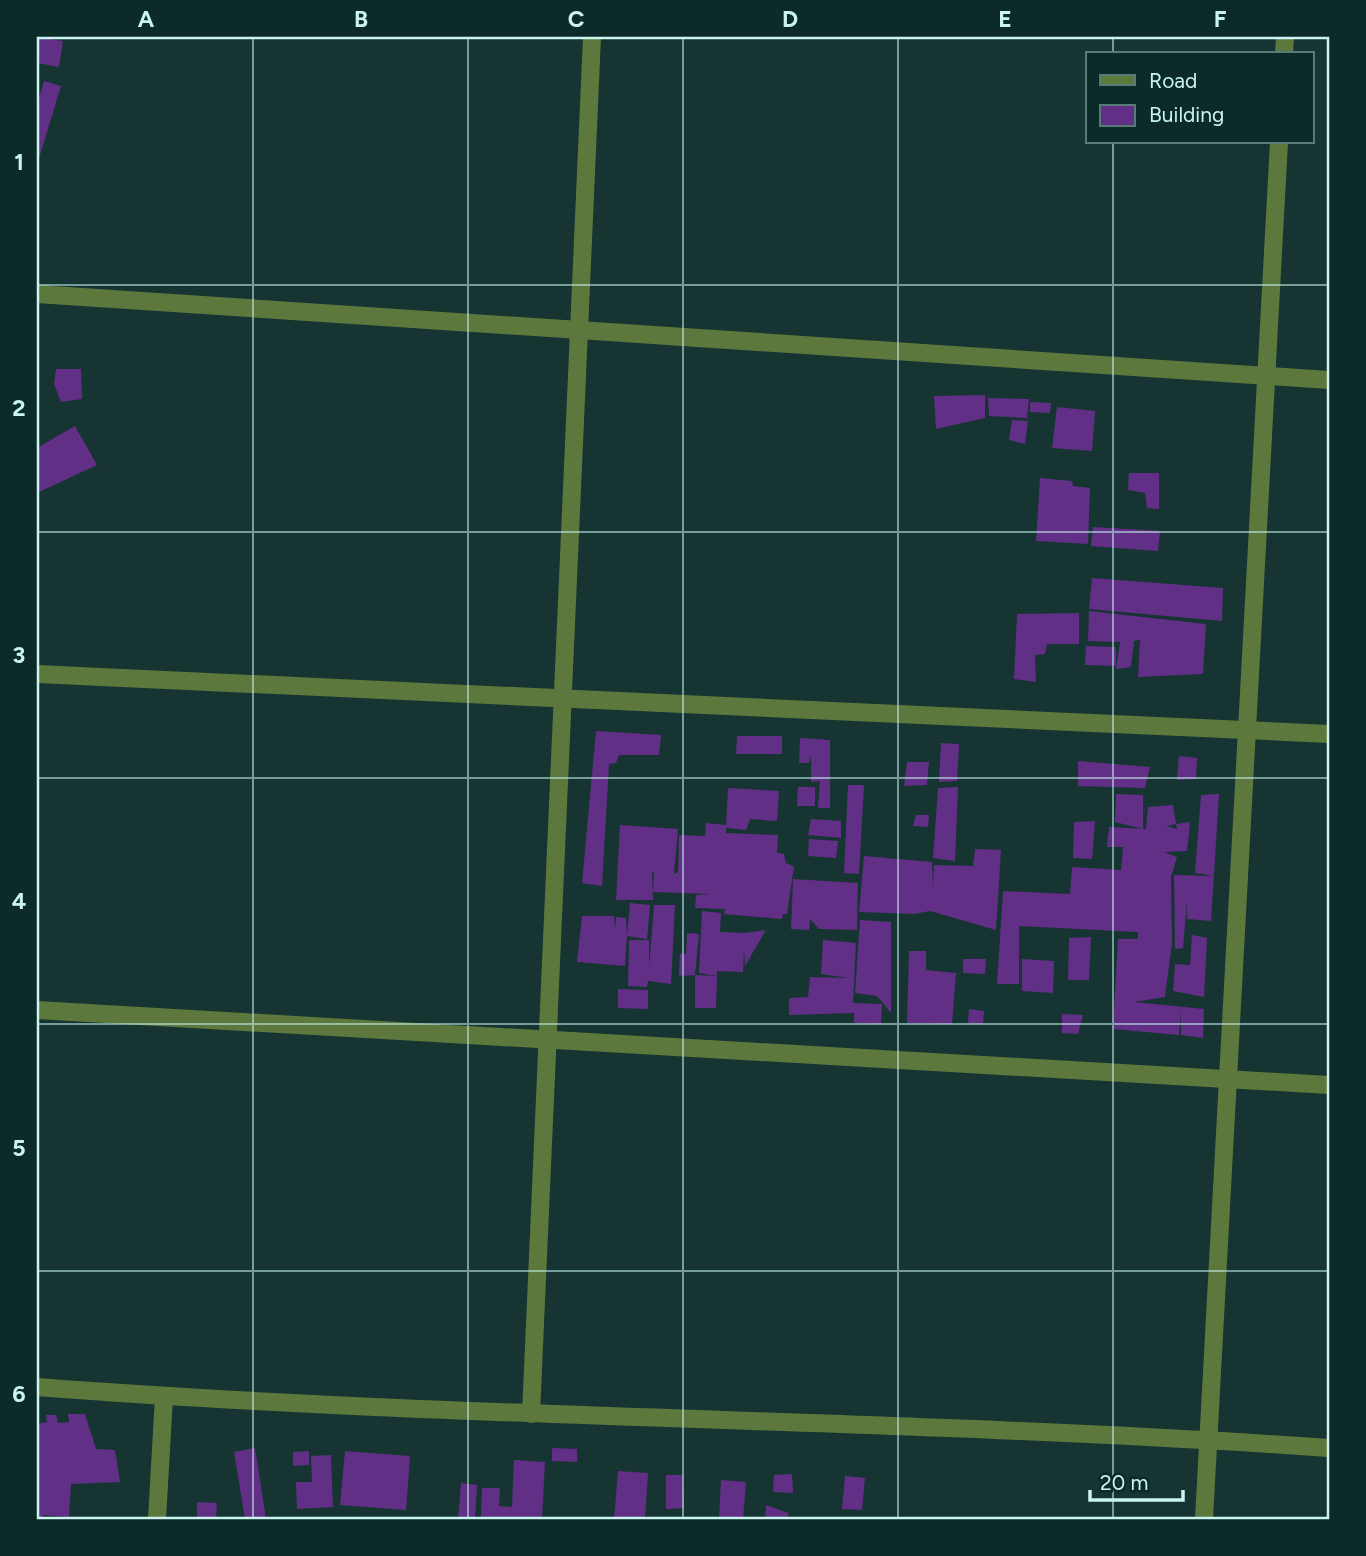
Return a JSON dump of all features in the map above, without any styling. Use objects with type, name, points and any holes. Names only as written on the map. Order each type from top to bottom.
[{"type":"street","points":[[531,1414],[550,1040],[592,37]]},
{"type":"street","points":[[1204,1519],[1279,144]]},
{"type":"street","points":[[37,294],[1329,380]]},
{"type":"street","points":[[37,674],[1329,734]]},
{"type":"street","points":[[37,1010],[1329,1085]]},
{"type":"street","points":[[37,1387],[164,1397],[1209,1440],[1329,1448]]},
{"type":"street","points":[[157,1519],[164,1397]]},
{"type":"building","points":[[37,37],[63,41],[59,67],[37,63]]},
{"type":"building","points":[[44,81],[61,86],[37,165],[37,105]]},
{"type":"building","points":[[56,369],[81,369],[82,399],[61,402],[54,384]]},
{"type":"building","points":[[985,395],[985,418],[936,429],[934,396]]},
{"type":"building","points":[[988,398],[1029,399],[1027,418],[989,416]]},
{"type":"building","points":[[1030,402],[1051,403],[1050,413],[1030,412]]},
{"type":"building","points":[[1057,407],[1095,411],[1092,451],[1052,448]]},
{"type":"building","points":[[1012,420],[1028,421],[1025,444],[1009,440]]},
{"type":"building","points":[[75,426],[97,465],[37,493],[37,448]]},
{"type":"building","points":[[1129,473],[1159,473],[1159,509],[1147,508],[1145,493],[1128,490]]},
{"type":"building","points":[[1040,478],[1072,481],[1073,486],[1090,488],[1088,544],[1036,541]]},
{"type":"building","points":[[1093,527],[1160,531],[1158,551],[1091,546]]},
{"type":"building","points":[[1092,578],[1223,588],[1222,621],[1089,609]]},
{"type":"building","points":[[1089,611],[1206,624],[1203,674],[1138,677],[1140,640],[1134,641],[1131,667],[1116,669],[1120,642],[1088,641]]},
{"type":"building","points":[[1079,613],[1079,644],[1047,644],[1045,654],[1035,655],[1036,682],[1014,679],[1017,614]]},
{"type":"building","points":[[1086,646],[1116,647],[1116,666],[1085,665]]},
{"type":"building","points":[[596,731],[661,735],[659,755],[619,755],[616,763],[609,764],[602,886],[582,883]]},
{"type":"building","points":[[737,736],[782,736],[782,754],[736,754]]},
{"type":"building","points":[[800,738],[830,740],[830,808],[818,808],[820,781],[811,782],[811,756],[809,763],[799,763]]},
{"type":"building","points":[[941,743],[959,744],[957,781],[939,782]]},
{"type":"building","points":[[1179,756],[1197,758],[1196,779],[1177,780]]},
{"type":"building","points":[[1078,761],[1150,767],[1145,788],[1078,786]]},
{"type":"building","points":[[907,762],[929,762],[927,785],[904,786]]},
{"type":"building","points":[[848,785],[864,785],[859,874],[844,873]]},
{"type":"building","points":[[798,787],[815,787],[815,806],[797,806]]},
{"type":"building","points":[[958,787],[955,861],[933,858],[938,788]]},
{"type":"building","points":[[728,788],[779,791],[777,821],[750,819],[746,830],[726,828],[726,833],[778,835],[777,853],[784,854],[786,863],[794,866],[787,914],[783,914],[782,919],[724,914],[725,909],[695,908],[696,895],[711,894],[653,892],[654,872],[652,872],[653,900],[616,900],[620,825],[678,829],[674,874],[678,872],[679,835],[705,836],[706,823],[726,825]]},
{"type":"building","points":[[1116,794],[1143,795],[1143,829],[1115,822]]},
{"type":"building","points":[[1219,794],[1214,876],[1195,873],[1201,795]]},
{"type":"building","points":[[1173,805],[1176,824],[1190,822],[1187,851],[1164,852],[1177,857],[1171,877],[1172,943],[1165,997],[1134,1002],[1204,1009],[1203,1038],[1181,1035],[1181,1011],[1179,1035],[1113,1029],[1118,939],[1138,939],[1138,932],[1019,926],[1019,984],[997,984],[1003,891],[1070,894],[1072,867],[1121,870],[1123,847],[1107,847],[1109,827],[1146,829],[1148,807]]},
{"type":"building","points":[[916,815],[929,815],[928,827],[913,826]]},
{"type":"building","points":[[811,819],[841,821],[841,838],[808,835]]},
{"type":"building","points":[[1095,821],[1092,859],[1073,858],[1074,822]]},
{"type":"building","points":[[809,839],[838,841],[836,858],[808,856]]},
{"type":"building","points":[[975,849],[1001,850],[996,930],[930,911],[914,914],[859,912],[864,856],[932,862],[933,888],[934,865],[973,866]]},
{"type":"building","points":[[1174,875],[1214,876],[1211,921],[1187,919],[1187,901],[1183,948],[1175,949]]},
{"type":"building","points":[[793,879],[858,883],[857,930],[819,929],[810,919],[809,930],[791,929]]},
{"type":"building","points":[[630,903],[650,905],[647,939],[627,936]]},
{"type":"building","points":[[654,905],[675,905],[671,984],[648,981],[647,987],[628,986],[629,940],[649,940],[649,968]]},
{"type":"building","points":[[702,911],[721,913],[720,932],[766,930],[745,966],[744,949],[743,972],[717,971],[717,976],[699,973]]},
{"type":"building","points":[[582,916],[614,916],[615,929],[616,917],[626,918],[625,966],[577,962]]},
{"type":"building","points":[[860,920],[891,922],[891,1013],[877,996],[855,993]]},
{"type":"building","points":[[687,933],[699,934],[695,975],[679,976],[680,953],[686,954]]},
{"type":"building","points":[[1192,935],[1207,938],[1204,997],[1173,991],[1175,964],[1190,965]]},
{"type":"building","points":[[1091,937],[1089,980],[1068,980],[1069,938]]},
{"type":"building","points":[[823,940],[856,943],[853,1003],[882,1004],[881,1024],[854,1023],[854,1013],[789,1015],[789,998],[808,997],[810,977],[849,978],[821,974]]},
{"type":"building","points":[[909,951],[926,951],[926,970],[956,973],[952,1024],[907,1023]]},
{"type":"building","points":[[963,959],[986,959],[985,974],[963,973]]},
{"type":"building","points":[[1022,959],[1054,961],[1053,993],[1022,991]]},
{"type":"building","points":[[695,975],[717,976],[716,1008],[695,1008]]},
{"type":"building","points":[[618,989],[648,990],[648,1009],[618,1008]]},
{"type":"building","points":[[969,1009],[984,1011],[983,1024],[968,1023]]},
{"type":"building","points":[[1062,1014],[1083,1015],[1078,1034],[1062,1033]]},
{"type":"building","points":[[68,1414],[85,1414],[96,1449],[115,1450],[120,1482],[71,1484],[69,1517],[43,1515],[43,1519],[37,1519],[37,1424],[47,1422],[46,1415],[56,1415],[58,1423],[69,1422]]},
{"type":"building","points":[[255,1448],[266,1519],[245,1519],[234,1452]]},
{"type":"building","points":[[552,1448],[577,1449],[577,1462],[552,1461]]},
{"type":"building","points":[[309,1451],[309,1465],[293,1466],[293,1452]]},
{"type":"building","points":[[345,1451],[410,1456],[406,1510],[340,1505]]},
{"type":"building","points":[[331,1455],[333,1507],[297,1509],[296,1482],[312,1482],[311,1456]]},
{"type":"building","points":[[514,1460],[545,1462],[542,1519],[481,1519],[482,1488],[500,1488],[499,1506],[512,1507]]},
{"type":"building","points":[[618,1471],[648,1473],[645,1519],[614,1519]]},
{"type":"building","points":[[792,1474],[793,1493],[773,1492],[774,1475]]},
{"type":"building","points":[[666,1475],[683,1475],[684,1508],[666,1509]]},
{"type":"building","points":[[845,1476],[865,1478],[862,1510],[842,1509]]},
{"type":"building","points":[[721,1480],[746,1482],[743,1519],[719,1519]]},
{"type":"building","points":[[461,1483],[477,1485],[475,1519],[458,1519]]},
{"type":"building","points":[[197,1502],[217,1503],[216,1519],[197,1519]]},
{"type":"building","points":[[766,1505],[788,1513],[788,1519],[765,1519]]}]
